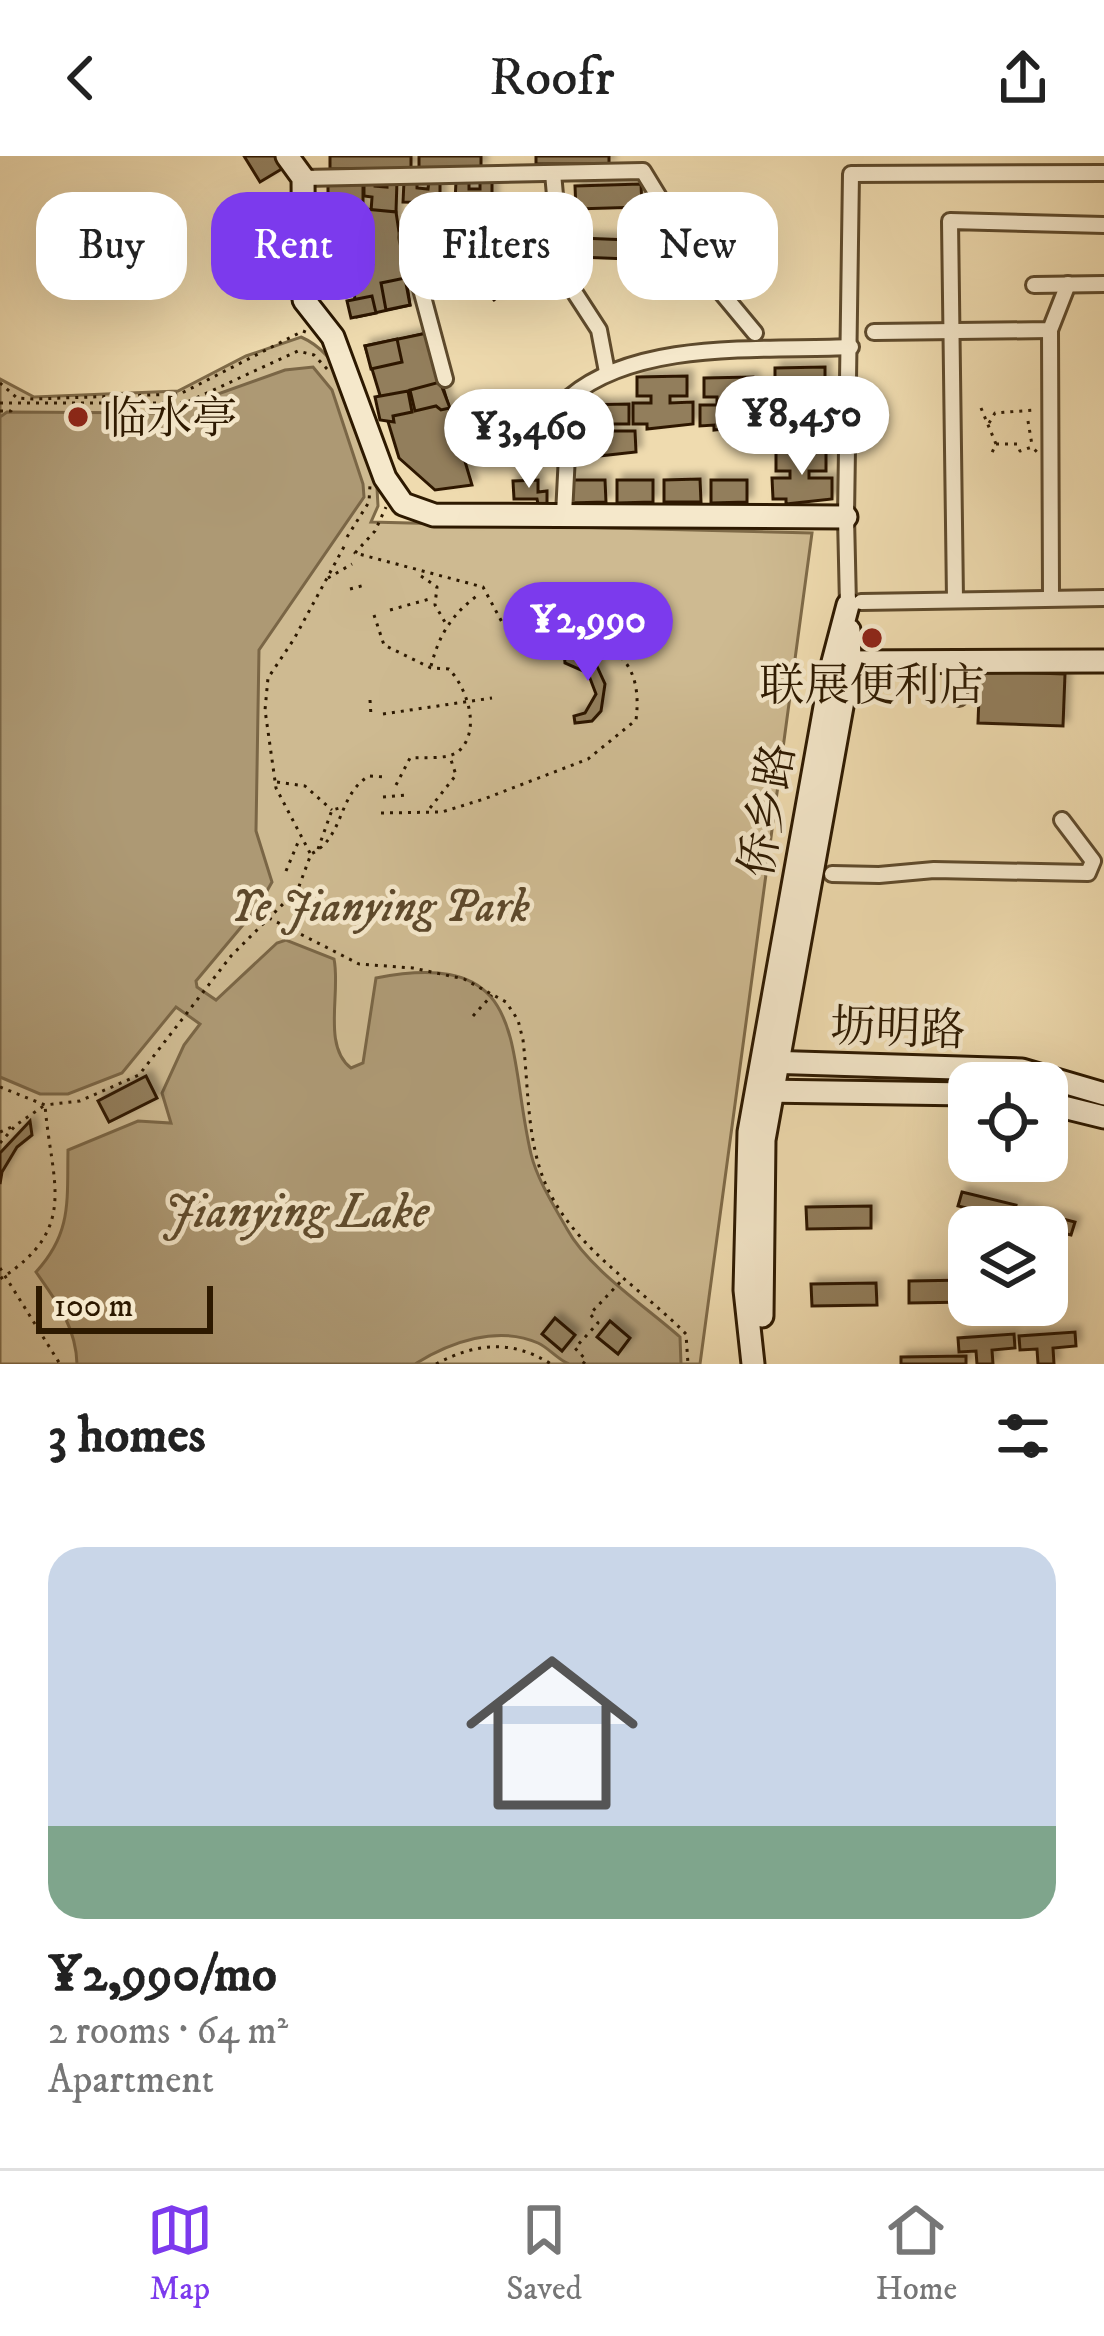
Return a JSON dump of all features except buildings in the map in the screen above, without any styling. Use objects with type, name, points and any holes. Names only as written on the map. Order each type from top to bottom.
[{"type":"street","points":[[287,156],[310,177],[515,175],[634,166],[706,274],[755,333]]},
{"type":"street","points":[[319,156],[310,177],[304,300],[333,337],[385,478],[403,504],[434,515],[846,517]]},
{"type":"street","points":[[515,156],[515,175]]},
{"type":"street","points":[[553,173],[562,273],[599,330],[608,372]]},
{"type":"street","points":[[1104,173],[851,174],[846,517],[855,604],[1104,598]]},
{"type":"street","points":[[955,599],[950,221],[1104,224]]},
{"type":"street","points":[[1051,592],[1050,330],[1068,284]]},
{"type":"street","points":[[1034,285],[1104,284]]},
{"type":"street","points":[[426,300],[446,379]]},
{"type":"street","points":[[874,332],[1050,330]]},
{"type":"street","points":[[564,514],[570,398],[608,372],[626,364],[688,356],[851,347]]},
{"type":"street","name":"侨乡路","points":[[767,1364],[760,1298],[764,1091],[855,604]]},
{"type":"street","points":[[842,662],[1104,661]]},
{"type":"street","points":[[959,698],[961,666]]},
{"type":"street","points":[[832,874],[934,870],[1088,873],[1093,860],[1062,820]]},
{"type":"street","name":"坜明路","points":[[768,1062],[1022,1070],[1104,1094]]},
{"type":"street","name":"侨乡路","points":[[753,1364],[746,1290],[749,1132],[764,1091]]},
{"type":"street","name":"坜明路","points":[[764,1091],[948,1094]]},
{"type":"street","points":[[1068,1108],[1104,1117]]},
{"type":"path","points":[[0,403],[180,394],[303,331],[324,340]]},
{"type":"path","points":[[0,383],[17,398],[185,403],[298,351],[314,355],[328,370]]},
{"type":"path","points":[[0,411],[11,411],[15,404]]},
{"type":"path","points":[[989,423],[995,413],[1029,412],[1039,406]]},
{"type":"path","points":[[981,408],[996,445],[990,457]]},
{"type":"path","points":[[1028,422],[1032,447],[1039,454]]},
{"type":"path","points":[[996,445],[1017,444],[1020,452],[1032,447]]},
{"type":"path","points":[[311,854],[276,792],[265,710],[268,678],[369,502],[370,485]]},
{"type":"path","points":[[381,813],[442,812],[589,759],[636,720],[638,677],[594,640],[524,641],[503,624],[483,587],[356,554],[386,506]]},
{"type":"path","points":[[325,562],[334,560]]},
{"type":"path","points":[[327,579],[352,565]]},
{"type":"path","points":[[421,576],[437,586],[434,597],[447,625]]},
{"type":"path","points":[[350,589],[365,585]]},
{"type":"path","points":[[431,668],[447,625],[478,595]]},
{"type":"path","points":[[390,610],[434,597]]},
{"type":"path","points":[[374,615],[384,645],[431,668],[449,669],[463,684],[469,701],[460,750],[410,758],[396,785]]},
{"type":"path","points":[[371,708],[383,711],[492,698]]},
{"type":"path","points":[[370,700],[371,716]]},
{"type":"path","points":[[430,808],[456,775],[449,755]]},
{"type":"path","points":[[0,1132],[45,1106],[80,1101],[139,1075],[231,956],[298,889],[311,854],[334,836],[349,794],[362,780],[385,777]]},
{"type":"path","points":[[275,782],[305,786],[332,810]]},
{"type":"path","points":[[383,797],[408,795]]},
{"type":"path","points":[[332,810],[344,807]]},
{"type":"path","points":[[318,850],[332,810]]},
{"type":"path","points":[[286,871],[300,838]]},
{"type":"path","points":[[268,918],[359,964],[445,973],[506,1002],[518,1020],[538,1166],[551,1199],[583,1241],[686,1334],[688,1364]]},
{"type":"path","points":[[473,1016],[493,993]]},
{"type":"path","points":[[0,1087],[45,1106]]},
{"type":"path","points":[[2,1277],[44,1242],[58,1192],[45,1106]]},
{"type":"path","points":[[0,1143],[16,1125]]},
{"type":"path","points":[[48,1136],[59,1133]]},
{"type":"path","points":[[0,1268],[61,1364]]},
{"type":"path","points":[[604,1328],[590,1314],[625,1277]]},
{"type":"path","points":[[575,1348],[598,1323]]},
{"type":"path","points":[[569,1343],[586,1360],[583,1364]]},
{"type":"path","points":[[436,1364],[489,1345],[517,1346],[551,1364]]},
{"type":"green space","name":"Ye Jianying Park","points":[[301,337],[333,363],[353,402],[377,488],[378,506],[371,522],[812,533],[700,1364],[0,1364],[0,379],[34,397],[178,391],[246,356]]},
{"type":"water","name":"Jianying Lake","points":[[313,367],[332,390],[364,497],[259,650],[256,831],[272,882],[258,907],[196,981],[197,987],[216,1000],[286,940],[334,959],[337,1046],[351,1068],[363,1063],[376,978],[426,973],[462,978],[486,992],[502,1014],[512,1043],[531,1154],[546,1192],[589,1258],[680,1337],[681,1364],[569,1364],[538,1343],[491,1336],[459,1343],[415,1364],[77,1364],[69,1327],[36,1272],[62,1230],[68,1150],[138,1121],[171,1123],[162,1093],[184,1045],[200,1024],[176,1007],[122,1073],[68,1094],[40,1094],[0,1077],[0,417],[7,412],[165,413],[285,370]]},
{"type":"place","name":"临水亭","points":[[78,417]]},
{"type":"place","name":"联展便利店","points":[[872,638]]}]
